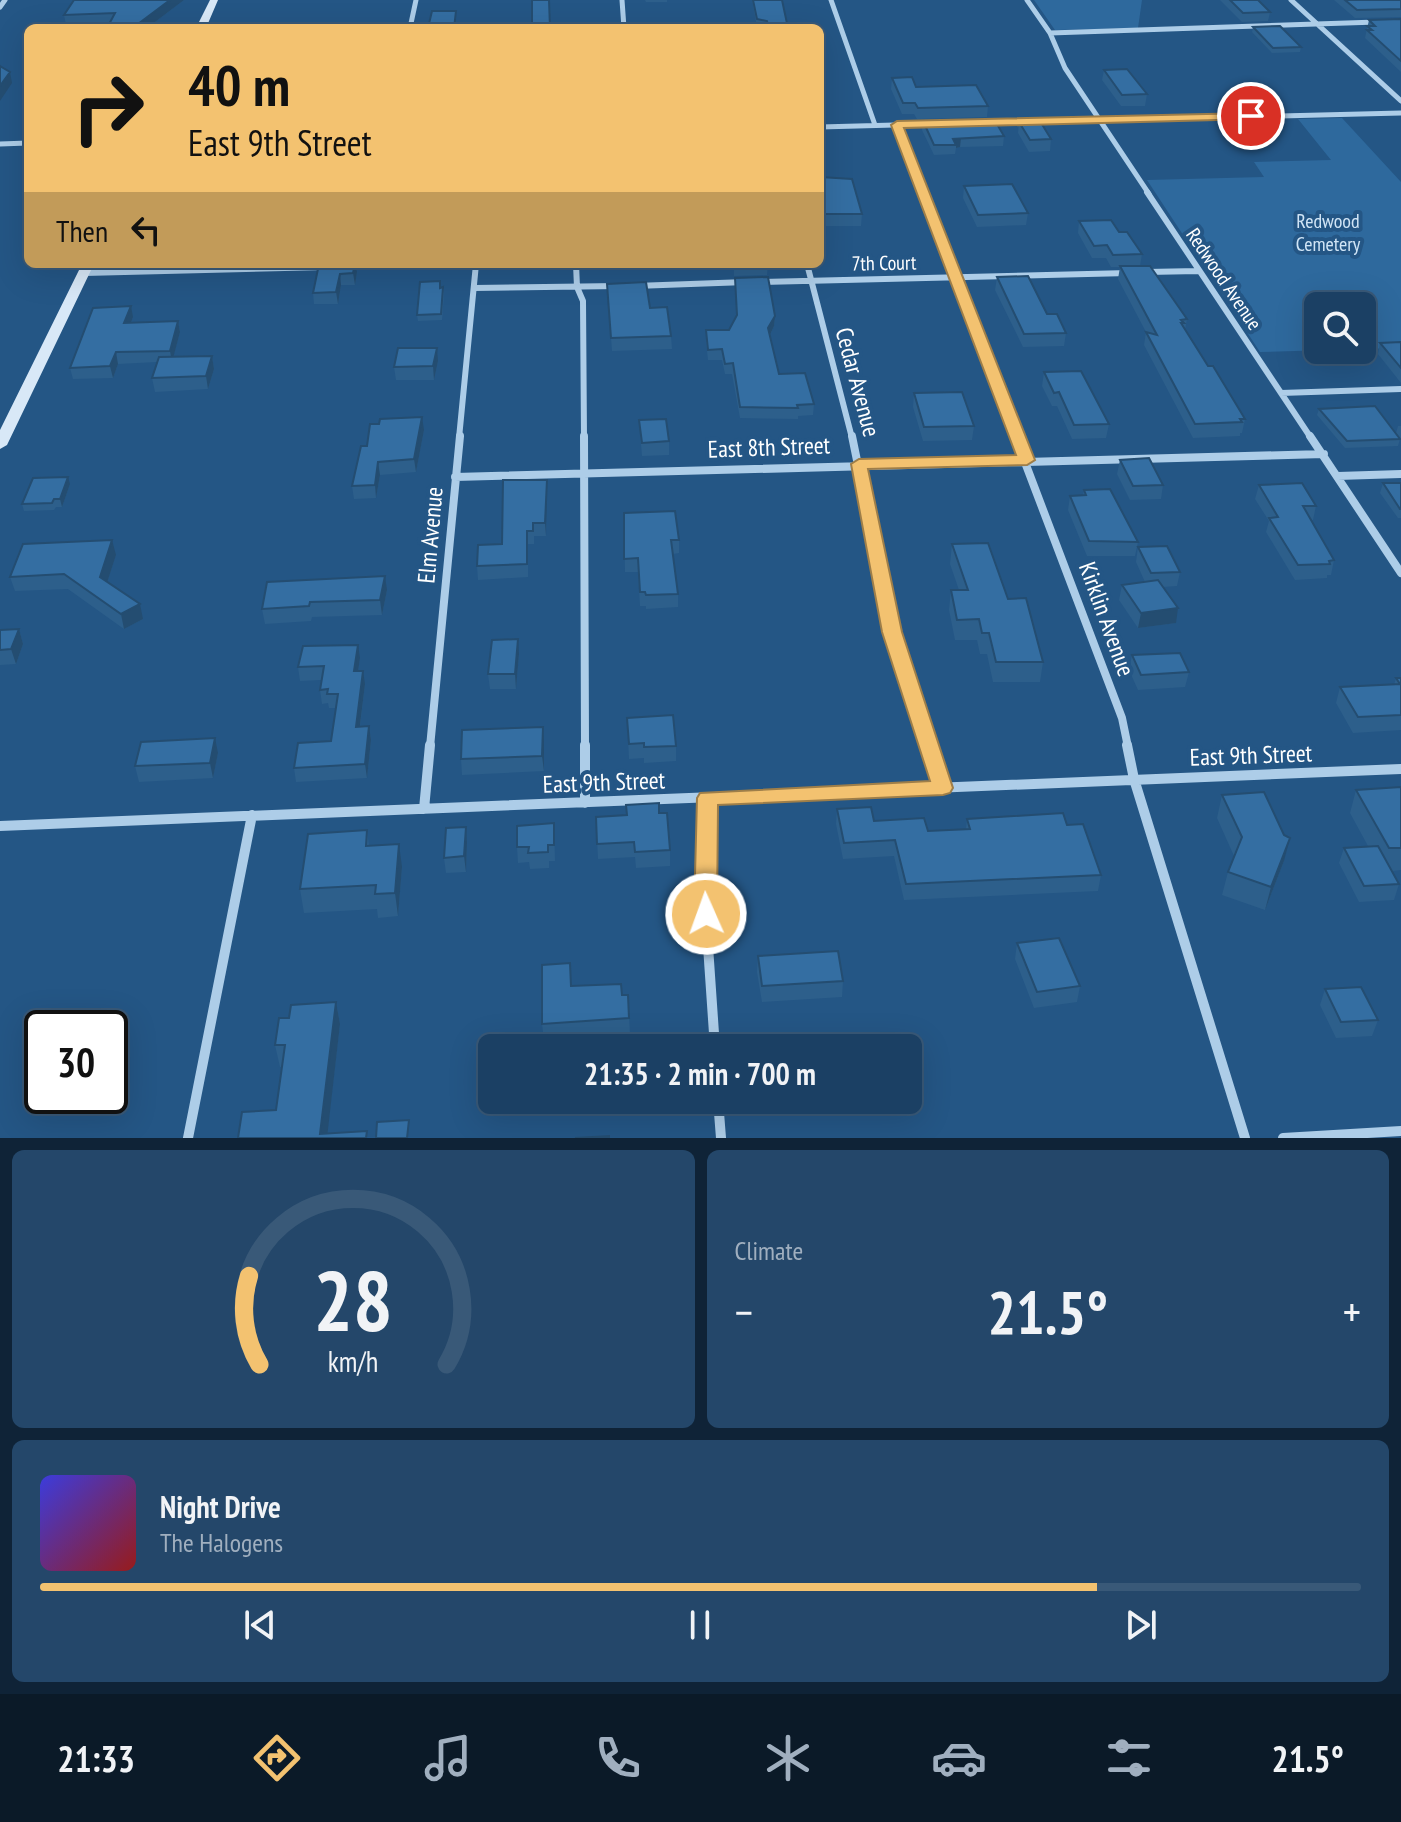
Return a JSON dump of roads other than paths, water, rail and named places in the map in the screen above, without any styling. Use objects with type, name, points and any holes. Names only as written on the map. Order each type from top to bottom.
[{"type":"street","points":[[0,7],[5,0]]},
{"type":"street","points":[[203,24],[214,0]]},
{"type":"street","points":[[411,24],[416,0]]},
{"type":"street","points":[[622,0],[624,24]]},
{"type":"street","points":[[831,0],[875,125]]},
{"type":"street","name":"Redwood Avenue","points":[[1027,0],[1050,33],[1065,68],[1401,573]]},
{"type":"street","points":[[1291,0],[1401,101]]},
{"type":"street","points":[[1050,33],[1387,22]]},
{"type":"street","points":[[975,123],[1401,113]]},
{"type":"street","points":[[824,127],[944,124]]},
{"type":"street","name":"Kirklin Avenue","points":[[897,125],[1027,460],[1122,718],[1134,779],[1245,1138]]},
{"type":"street","points":[[0,144],[24,143]]},
{"type":"street","points":[[0,445],[86,268]]},
{"type":"street","name":"Elm Avenue","points":[[424,809],[476,268]]},
{"type":"street","points":[[576,268],[577,287],[583,301],[585,803]]},
{"type":"street","name":"Cedar Avenue","points":[[808,268],[859,464],[892,632],[943,788]]},
{"type":"street","name":"7th Court","points":[[474,288],[1198,271]]},
{"type":"street","points":[[1281,393],[1401,389]]},
{"type":"street","name":"East 8th Street","points":[[455,477],[1324,454]]},
{"type":"street","points":[[1338,476],[1401,474]]},
{"type":"street","name":"East 9th Street","points":[[0,826],[1401,769]]},
{"type":"street","points":[[708,798],[704,888],[714,1034]]},
{"type":"street","points":[[188,1138],[252,815]]},
{"type":"street","points":[[719,1114],[721,1138]]},
{"type":"street","points":[[1283,1138],[1401,1131]]},
{"type":"park label","name":"Redwood Cemetery","points":[[1328,232]]}]
